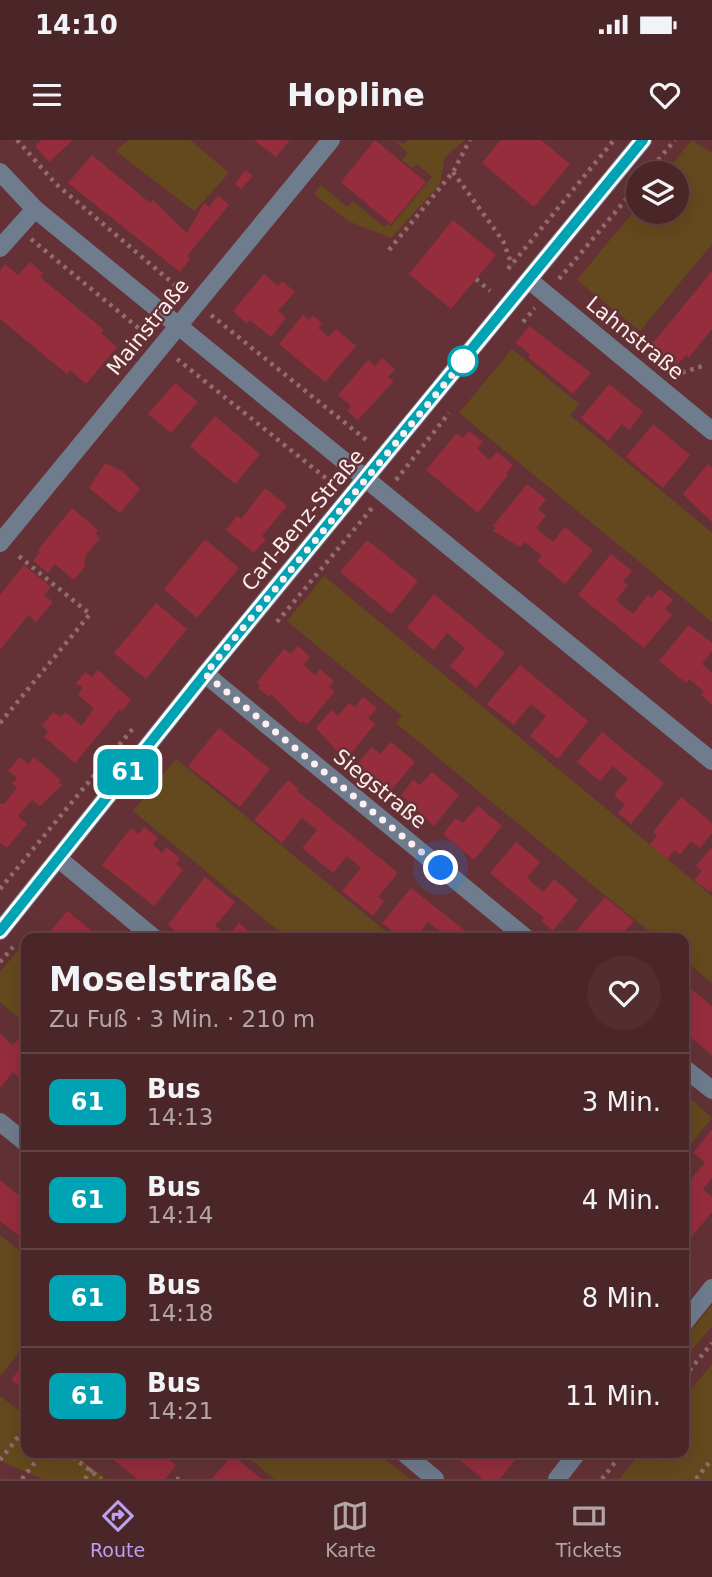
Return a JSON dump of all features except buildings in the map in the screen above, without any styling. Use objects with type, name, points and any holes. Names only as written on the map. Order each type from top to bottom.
[{"type":"street","name":"Mainstraße","points":[[1,542],[331,140]]},
{"type":"street","name":"Carl-Benz-Straße","points":[[0,931],[205,674],[643,140]]},
{"type":"street","points":[[0,172],[35,209],[712,761]]},
{"type":"street","points":[[0,248],[35,209]]},
{"type":"street","name":"Lahnstraße","points":[[529,280],[712,431]]},
{"type":"street","name":"Siegstraße","points":[[205,674],[520,933]]},
{"type":"street","points":[[59,859],[148,933]]},
{"type":"street","points":[[689,1072],[712,1090]]},
{"type":"street","points":[[0,1122],[21,1139]]},
{"type":"street","points":[[689,1317],[712,1288]]},
{"type":"street","points":[[410,1458],[435,1479]]},
{"type":"street","points":[[556,1479],[573,1458]]},
{"type":"path","points":[[389,250],[453,172],[470,140]]},
{"type":"path","points":[[657,161],[675,140]]},
{"type":"path","points":[[453,172],[503,241],[512,264]]},
{"type":"path","points":[[476,279],[490,291]]},
{"type":"path","points":[[273,626],[403,471]]},
{"type":"path","points":[[0,723],[90,614],[1,542]]},
{"type":"path","points":[[0,962],[16,942]]},
{"type":"path","points":[[689,1371],[712,1343]]},
{"type":"path","points":[[0,1461],[21,1434]]},
{"type":"path","points":[[22,1479],[38,1458]]},
{"type":"path","points":[[75,1458],[102,1479]]},
{"type":"path","points":[[602,1479],[618,1458]]},
{"type":"path","points":[[696,1479],[712,1459]]},
{"type":"path","points":[[85,1479],[92,1470]]},
{"type":"shaded area","points":[[128,140],[190,140],[229,173],[194,211],[116,151]]},
{"type":"shaded area","points":[[394,140],[404,144],[408,140],[465,140],[445,157],[440,184],[391,238],[348,221],[314,194],[321,185],[347,207],[353,201],[384,227],[388,224],[391,226],[432,177],[417,164],[412,168],[402,160],[408,153]]},
{"type":"shaded area","points":[[692,140],[712,153],[712,244],[640,331],[577,280],[626,221],[626,224],[689,224],[689,161],[675,161]]},
{"type":"shaded area","points":[[512,349],[579,404],[570,415],[712,533],[712,622],[459,413]]},
{"type":"shaded area","points":[[324,576],[712,896],[712,983],[689,964],[689,933],[651,933],[396,723],[402,716],[287,621]]},
{"type":"shaded area","points":[[176,759],[388,933],[281,933],[133,811]]},
{"type":"shaded area","points":[[21,947],[21,1020],[0,1002],[0,972]]},
{"type":"shaded area","points":[[689,1098],[712,1118],[689,1146]]},
{"type":"shaded area","points":[[0,1235],[21,1252],[21,1350],[0,1376]]},
{"type":"shaded area","points":[[712,1305],[712,1326],[689,1353],[689,1333]]},
{"type":"shaded area","points":[[712,1364],[712,1479],[619,1479],[636,1458],[689,1458],[689,1392]]},
{"type":"shaded area","points":[[0,1396],[21,1412],[21,1458],[79,1458],[106,1479],[43,1479],[0,1461]]},
{"type":"shaded area","points":[[248,1458],[383,1458],[410,1479],[275,1479]]},
{"type":"bus line","name":"61","points":[[0,931],[205,674],[643,140]]},
{"type":"route","points":[[441,868],[205,674],[466,358],[463,361]]}]
